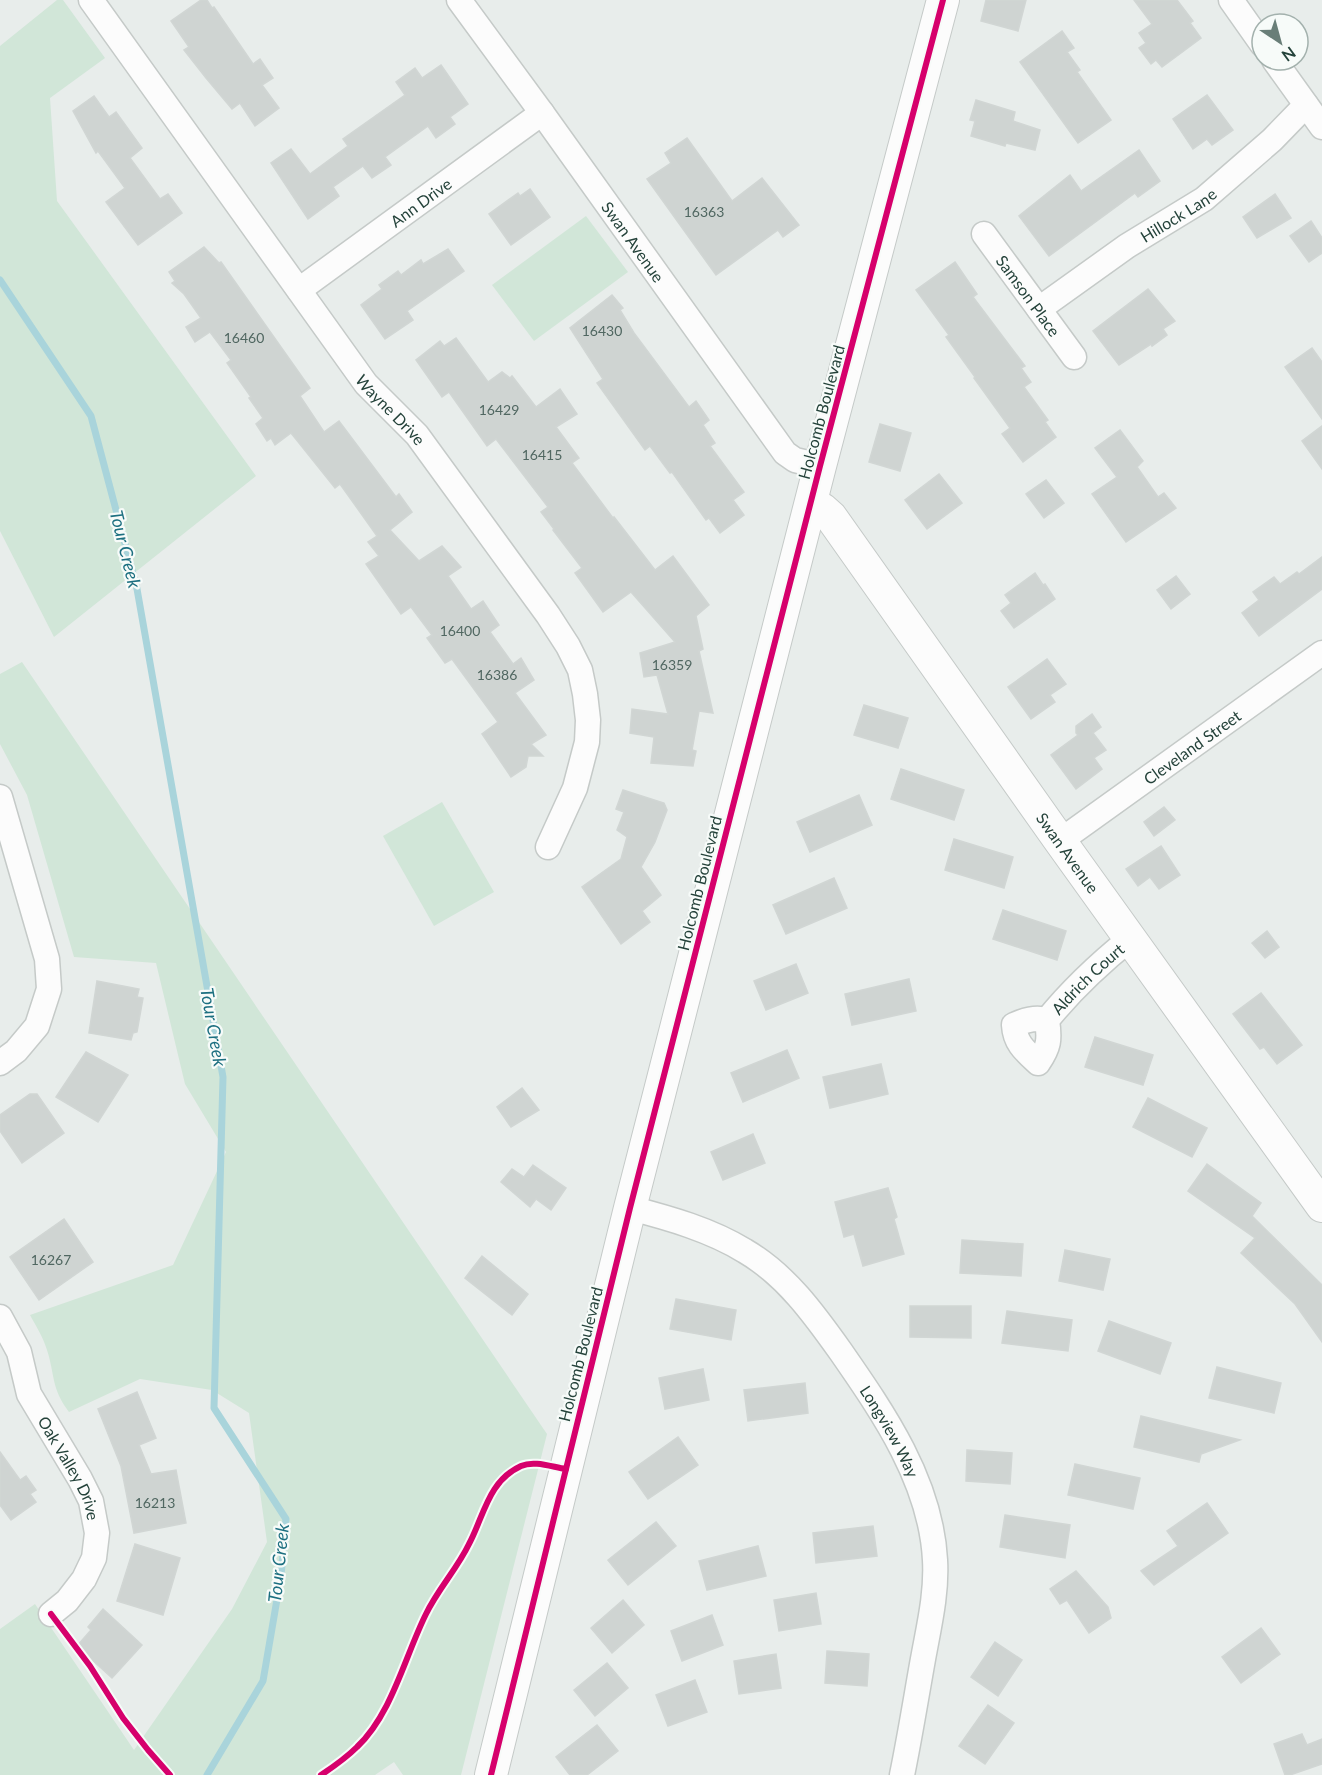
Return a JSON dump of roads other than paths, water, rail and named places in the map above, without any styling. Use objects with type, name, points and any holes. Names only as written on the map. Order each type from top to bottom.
[{"type":"street","name":"Wayne Drive","points":[[91,0],[366,384],[417,435],[568,646],[580,670],[585,694],[588,720],[587,742],[575,788],[548,847]]},
{"type":"street","name":"Swan Avenue","points":[[459,0],[785,453],[795,460],[820,466]]},
{"type":"street","name":"Holcomb Boulevard","points":[[491,1775],[630,1208],[820,466],[944,0]]},
{"type":"street","points":[[1231,0],[1250,27]]},
{"type":"street","points":[[1283,72],[1322,127]]},
{"type":"street","name":"Hillock Lane","points":[[1039,309],[1127,246],[1204,199],[1272,140],[1306,105]]},
{"type":"street","name":"Ann Drive","points":[[299,290],[542,113]]},
{"type":"street","name":"Samson Place","points":[[984,234],[1074,357]]},
{"type":"street","name":"Swan Avenue","points":[[811,504],[822,509],[831,517],[1322,1206]]},
{"type":"street","name":"Cleveland Street","points":[[1060,841],[1322,653]]},
{"type":"street","points":[[0,797],[47,959],[49,989],[37,1026],[16,1052],[0,1063]]},
{"type":"street","name":"Aldrich Court","points":[[1047,1020],[1090,972],[1131,938]]},
{"type":"street","name":"Longview Way","points":[[630,1208],[653,1214],[725,1241],[746,1251],[777,1274],[820,1324],[871,1395],[892,1429],[914,1474],[929,1516],[935,1560],[934,1600],[902,1775]]},
{"type":"street","name":"Oak Valley Drive","points":[[0,1317],[19,1352],[29,1394],[80,1479],[91,1502],[97,1533],[94,1558],[84,1579],[67,1601],[51,1614]]},
{"type":"waterway","name":"Tour Creek","points":[[0,280],[91,416],[137,589],[223,1077],[214,1408],[286,1519],[281,1576],[263,1681],[207,1775]]}]
